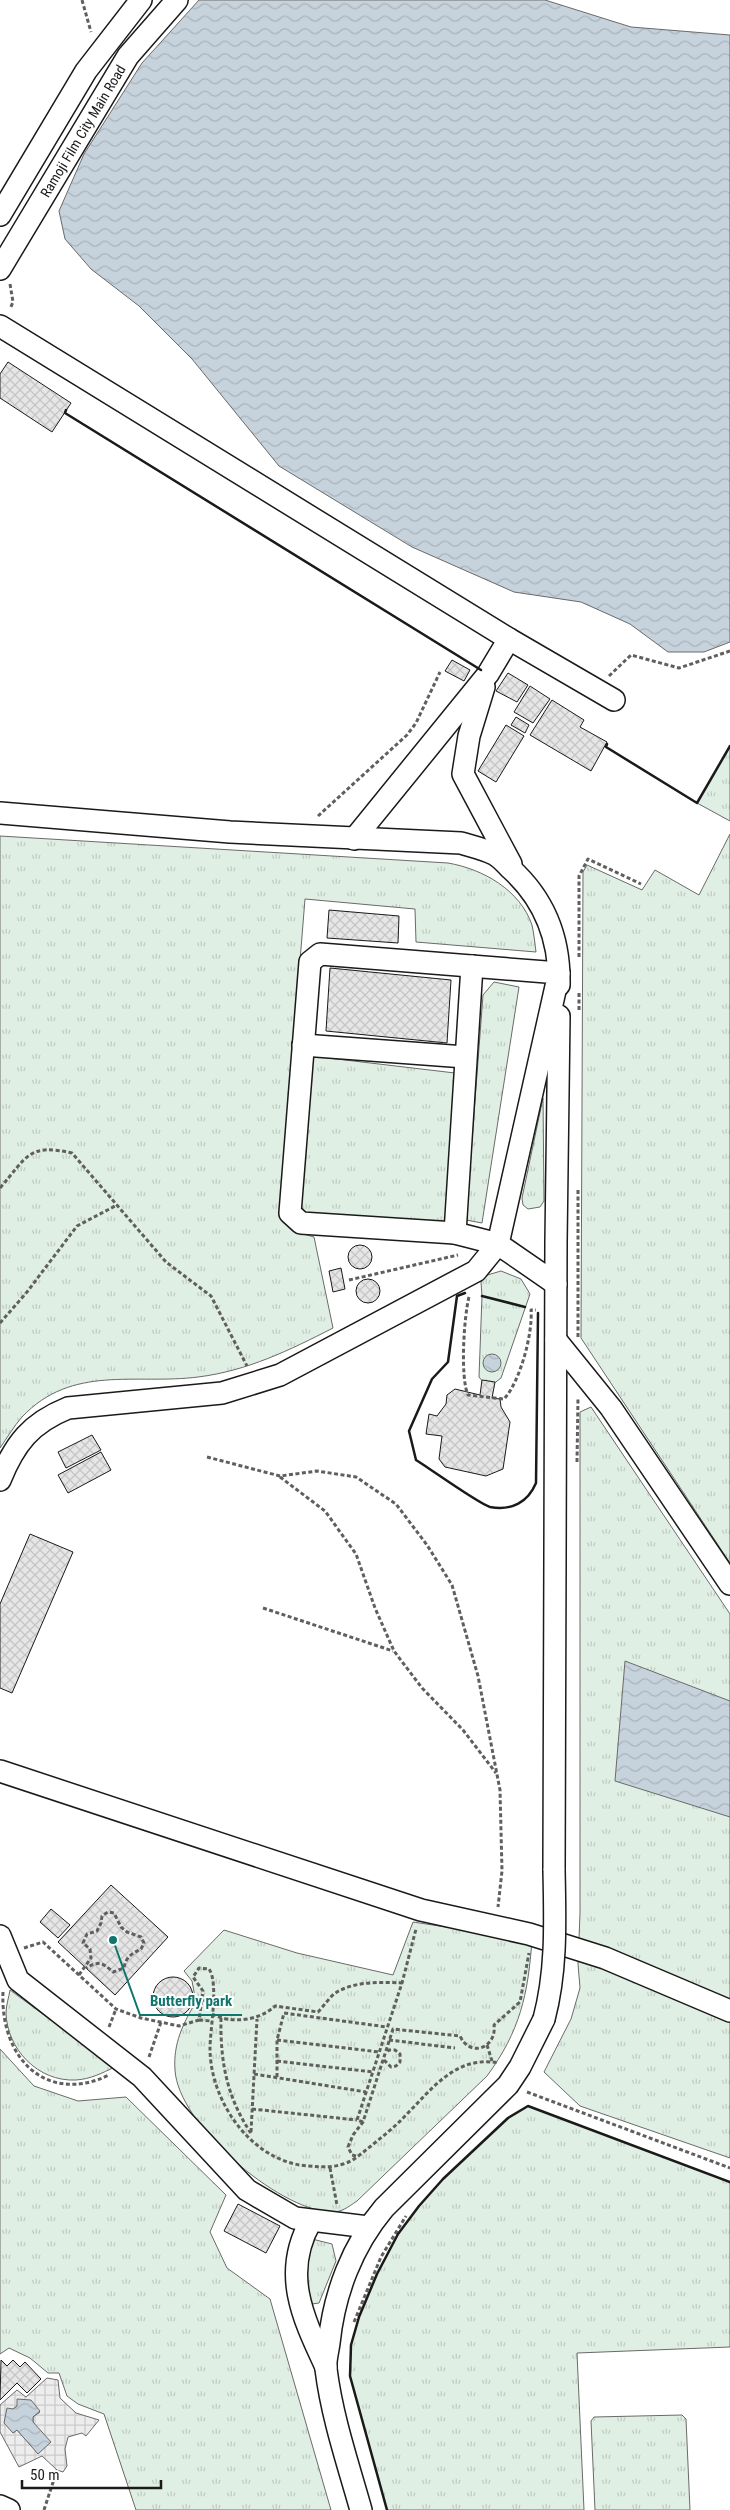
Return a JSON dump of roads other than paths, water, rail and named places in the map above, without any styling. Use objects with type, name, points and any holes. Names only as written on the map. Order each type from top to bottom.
[{"type":"street","name":"Ramoji Film City Main Road","points":[[0,214],[98,54],[141,0]]},
{"type":"street","name":"Ramoji Film City Main Road","points":[[4,273],[22,232],[128,56],[177,0]]},
{"type":"street","points":[[0,220],[22,232]]},
{"type":"street","points":[[1,327],[509,639],[605,694]]},
{"type":"street","points":[[354,839],[488,674],[509,639]]},
{"type":"street","points":[[488,674],[469,736],[463,774],[518,876]]},
{"type":"street","points":[[0,812],[210,831],[461,843],[494,854],[518,876],[540,902],[551,927],[559,973],[556,1284],[555,1952],[551,1991],[544,2019],[520,2067],[513,2086],[368,2227],[345,2272],[330,2326],[326,2368]]},
{"type":"street","points":[[556,1284],[498,1244],[455,1233],[301,1223],[290,1213],[310,962],[320,954],[559,973]]},
{"type":"street","points":[[455,1233],[472,966]]},
{"type":"street","points":[[0,1480],[8,1461],[28,1433],[45,1417],[68,1408],[222,1393],[280,1375],[476,1272],[498,1244],[559,973]]},
{"type":"street","points":[[304,1045],[465,1057]]},
{"type":"street","points":[[556,1340],[611,1408],[730,1584]]},
{"type":"street","points":[[0,1771],[421,1910],[529,1934],[605,1958],[730,2011]]},
{"type":"street","points":[[7,1954],[18,1980],[126,2062],[247,2190],[296,2218],[368,2227]]},
{"type":"street","points":[[311,2221],[300,2239],[295,2281],[306,2324],[326,2368],[335,2415],[361,2510]]},
{"type":"street","points":[[0,2506],[9,2510]]},
{"type":"water","points":[[199,0],[545,0],[631,27],[730,35],[730,642],[704,652],[668,652],[630,624],[581,602],[514,592],[412,547],[279,466],[192,359],[139,306],[91,269],[65,239],[59,211],[84,154],[142,63]]},
{"type":"water","points":[[492,1354],[498,1357],[501,1363],[498,1369],[492,1372],[486,1369],[483,1363],[486,1357]]},
{"type":"water","points":[[625,1661],[730,1701],[730,1817],[615,1781]]},
{"type":"water","points":[[17,2399],[31,2400],[40,2411],[33,2417],[33,2422],[51,2442],[38,2454],[17,2430],[13,2433],[4,2423],[7,2408],[13,2409],[17,2406]]},
{"type":"place","name":"Butterfly park","points":[[113,1940]]}]
